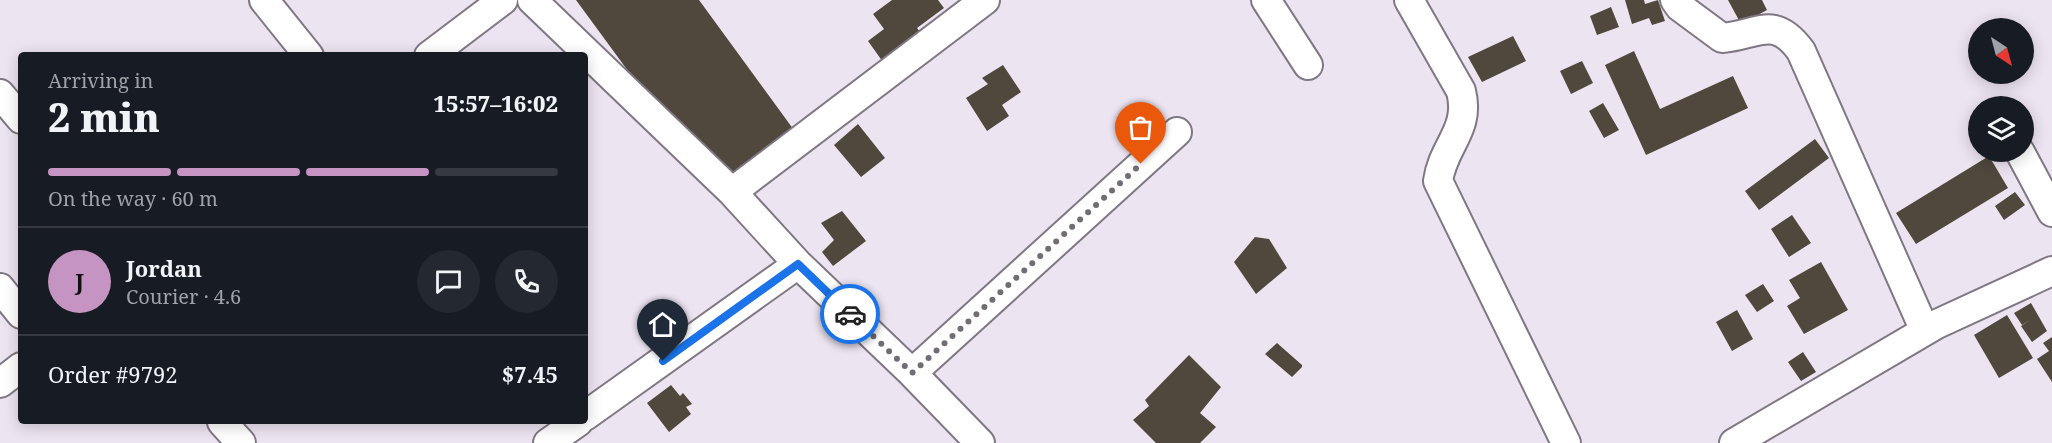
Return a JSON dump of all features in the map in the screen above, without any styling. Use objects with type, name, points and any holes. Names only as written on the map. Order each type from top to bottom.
[{"type":"street","points":[[264,0],[306,52]]},
{"type":"street","points":[[434,52],[503,0]]},
{"type":"street","points":[[532,0],[586,52]]},
{"type":"street","points":[[732,192],[986,0]]},
{"type":"street","points":[[1266,0],[1308,65]]},
{"type":"street","points":[[1409,0],[1461,91],[1465,107],[1458,131],[1440,164],[1438,181],[1566,443]]},
{"type":"street","points":[[1675,0],[1680,7],[1722,38],[1735,37],[1755,30],[1776,29],[1790,37],[1801,51],[1925,331]]},
{"type":"street","points":[[588,54],[732,192],[798,264],[912,373],[980,443]]},
{"type":"street","points":[[0,94],[18,115]]},
{"type":"street","points":[[912,373],[1176,132]]},
{"type":"street","points":[[2025,162],[2052,212]]},
{"type":"street","points":[[588,414],[798,264]]},
{"type":"street","points":[[1734,443],[1925,331],[2052,271]]},
{"type":"street","points":[[0,288],[18,310]]},
{"type":"street","points":[[0,383],[18,369]]},
{"type":"street","points":[[224,424],[241,443]]},
{"type":"street","points":[[548,443],[575,424]]},
{"type":"building","points":[[576,0],[699,0],[799,137],[719,195]]},
{"type":"building","points":[[892,0],[938,0],[944,8],[917,28],[921,33],[883,62],[868,41],[884,29],[873,14]]},
{"type":"building","points":[[1625,0],[1644,0],[1645,4],[1658,0],[1665,21],[1652,25],[1649,18],[1632,24]]},
{"type":"building","points":[[1728,0],[1762,0],[1767,10],[1741,24]]},
{"type":"building","points":[[1611,7],[1619,27],[1597,35],[1590,16]]},
{"type":"building","points":[[1513,36],[1526,61],[1482,82],[1468,57]]},
{"type":"building","points":[[1634,51],[1660,109],[1733,76],[1748,108],[1646,155],[1605,65]]},
{"type":"building","points":[[1582,61],[1593,83],[1571,94],[1560,71]]},
{"type":"building","points":[[1003,65],[1021,92],[1002,105],[1009,116],[987,131],[966,98],[988,84],[982,78]]},
{"type":"building","points":[[1603,103],[1619,130],[1604,138],[1589,111]]},
{"type":"building","points":[[858,124],[885,158],[861,177],[834,145]]},
{"type":"building","points":[[1815,139],[1829,158],[1759,210],[1745,191]]},
{"type":"building","points":[[1979,162],[1993,162],[2008,188],[1916,244],[1896,213]]},
{"type":"building","points":[[2015,192],[2025,205],[2004,220],[1995,206]]},
{"type":"building","points":[[842,211],[866,241],[833,266],[822,252],[834,240],[821,223]]},
{"type":"building","points":[[1792,215],[1811,243],[1789,257],[1771,229]]},
{"type":"building","points":[[1255,237],[1269,239],[1287,268],[1256,294],[1234,262]]},
{"type":"building","points":[[1821,262],[1848,310],[1804,334],[1787,306],[1800,298],[1789,280]]},
{"type":"building","points":[[1763,284],[1774,301],[1757,312],[1745,295]]},
{"type":"building","points":[[2031,303],[2047,331],[2032,342],[2021,326],[2030,320],[2022,325],[2014,313]]},
{"type":"building","points":[[1737,310],[1753,339],[1732,351],[1716,322]]},
{"type":"building","points":[[2007,315],[2033,358],[1999,378],[1974,335]]},
{"type":"building","points":[[2052,337],[2052,382],[2037,359],[2049,351],[2043,343]]},
{"type":"building","points":[[1277,343],[1302,365],[1292,377],[1265,354]]},
{"type":"building","points":[[1803,352],[1816,372],[1801,381],[1788,362]]},
{"type":"building","points":[[1189,355],[1221,387],[1200,413],[1216,427],[1200,443],[1156,443],[1133,420],[1149,406],[1145,400]]},
{"type":"building","points":[[671,385],[680,396],[683,393],[692,404],[686,407],[691,414],[669,432],[647,403]]},
{"type":"way so far","points":[[850,314],[912,373],[1141,164]]},
{"type":"route","points":[[663,361],[798,264],[850,314]]}]
